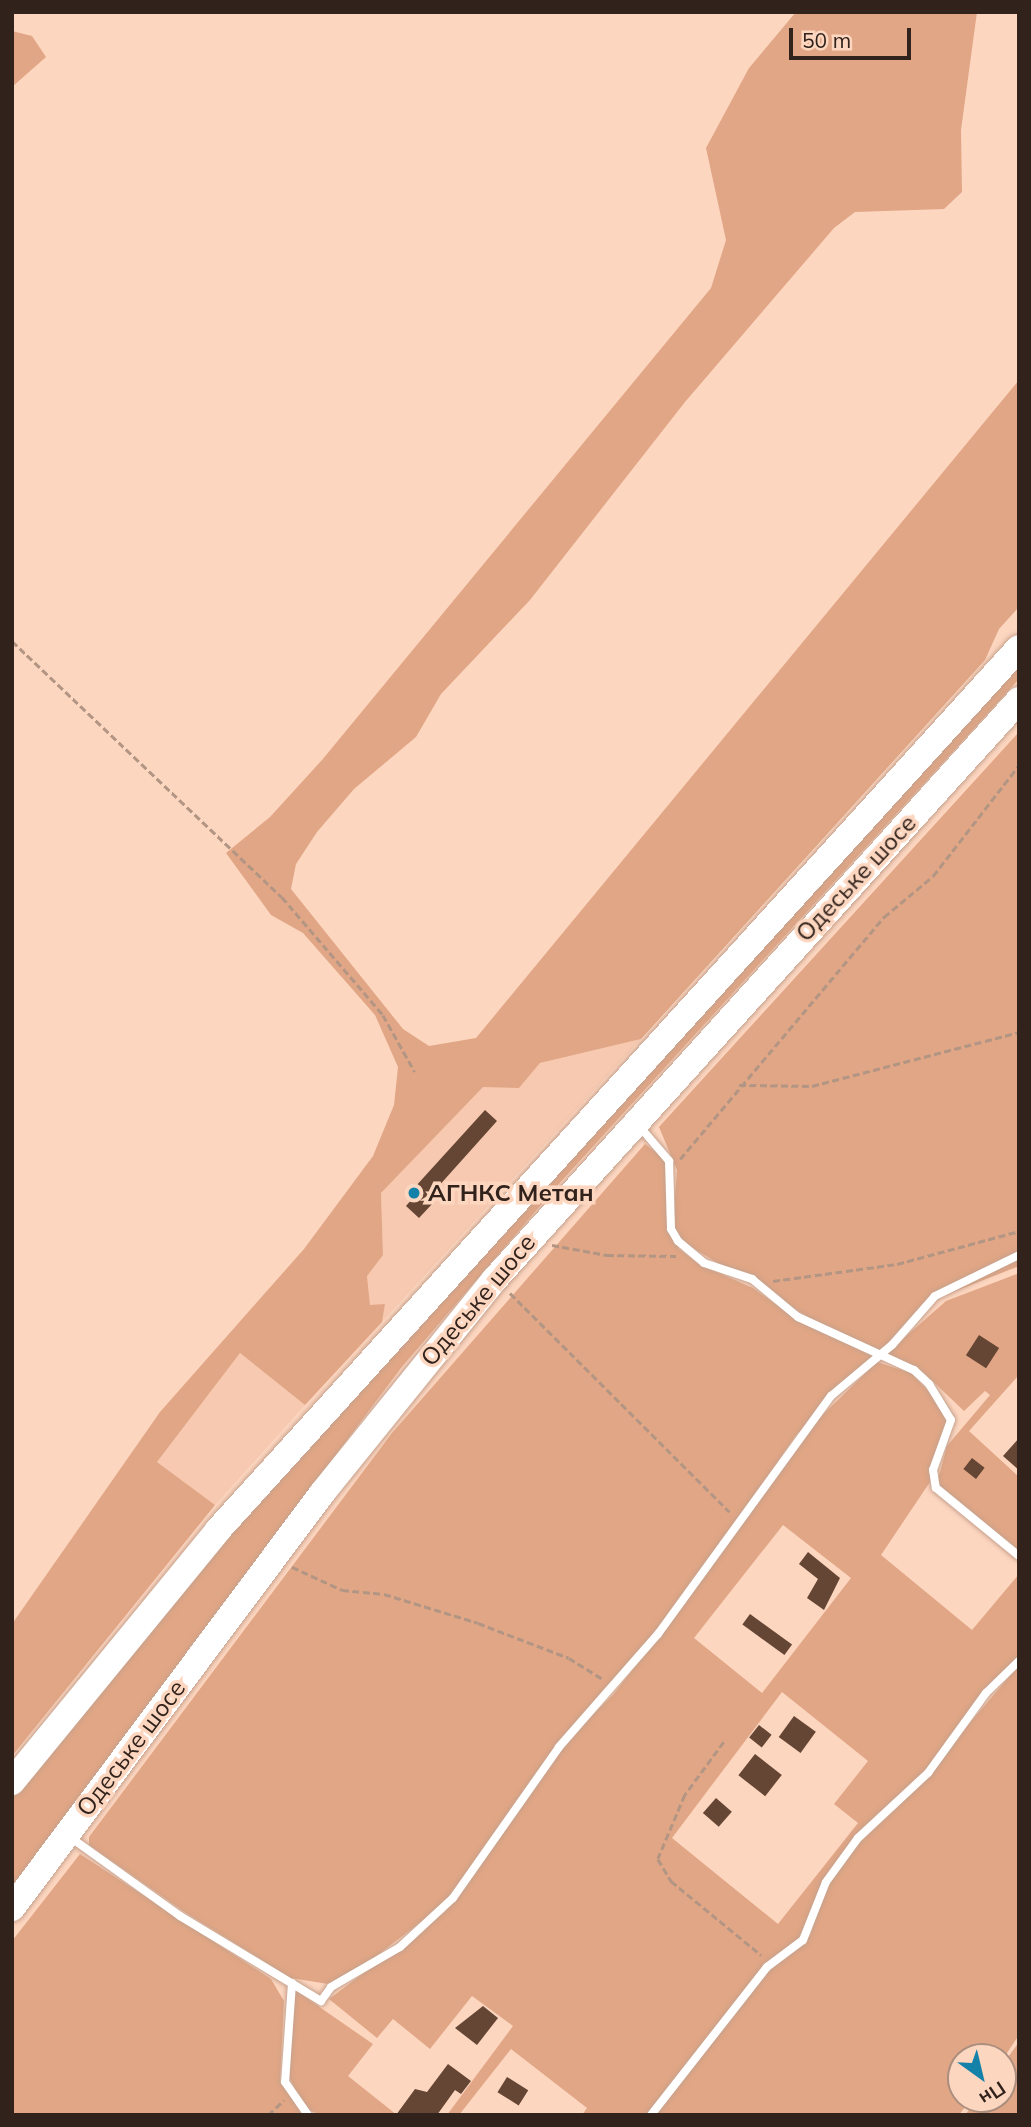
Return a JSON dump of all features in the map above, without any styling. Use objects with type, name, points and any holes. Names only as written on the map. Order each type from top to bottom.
[{"type":"highway","name":"Одеське шосе","points":[[12,1782],[211,1539],[1019,648]]},
{"type":"highway","name":"Одеське шосе","points":[[12,1908],[275,1555],[495,1279],[634,1122],[1019,700]]},
{"type":"lane","points":[[634,1122],[662,1147],[672,1170],[671,1229],[690,1254],[752,1279],[798,1317],[914,1370],[945,1402],[952,1431],[933,1470],[936,1488],[1019,1556]]},
{"type":"lane","points":[[66,1834],[180,1916],[321,2001],[331,1987],[428,1924],[476,1869],[559,1747],[615,1688],[831,1396],[881,1354],[935,1296],[1019,1255]]},
{"type":"lane","points":[[651,2115],[773,1961],[803,1940],[826,1882],[858,1838],[928,1773],[986,1693],[1019,1661]]},
{"type":"lane","points":[[292,1983],[285,2067],[291,2097],[308,2115]]},
{"type":"path","points":[[12,641],[282,897],[383,1015],[415,1072]]},
{"type":"path","points":[[672,1170],[739,1085],[884,917],[933,876],[1019,765]]},
{"type":"path","points":[[739,1085],[812,1086],[1019,1032]]},
{"type":"path","points":[[752,1279],[870,1269],[1019,1231]]},
{"type":"path","points":[[535,1232],[555,1247],[607,1255],[690,1254]]},
{"type":"path","points":[[495,1279],[738,1522]]},
{"type":"path","points":[[275,1555],[342,1590],[384,1594],[556,1653],[615,1688]]},
{"type":"path","points":[[724,1742],[685,1795],[658,1859],[671,1881],[773,1961]]},
{"type":"path","points":[[268,2115],[291,2097]]},
{"type":"shaded area","points":[[796,12],[977,12],[961,130],[962,192],[944,209],[855,212],[834,228],[685,402],[530,600],[441,694],[416,737],[354,789],[317,832],[296,864],[291,889],[403,1029],[429,1046],[476,1038],[1019,380],[1019,607],[999,629],[985,660],[641,1039],[540,1063],[519,1088],[483,1087],[381,1193],[383,1255],[367,1276],[370,1305],[385,1304],[382,1322],[305,1405],[240,1353],[157,1462],[215,1505],[12,1756],[12,1624],[160,1412],[304,1249],[373,1156],[394,1105],[398,1067],[375,1015],[303,933],[271,915],[226,853],[270,817],[322,760],[711,288],[726,240],[706,148],[749,68]]},
{"type":"shaded area","points":[[12,31],[32,36],[46,57],[12,87]]},
{"type":"shaded area","points":[[1019,664],[1019,679],[557,1186],[401,1368],[12,1886],[12,1799],[156,1618]]},
{"type":"shaded area","points":[[1019,732],[1019,1266],[933,1300],[881,1350],[830,1330],[681,1241],[673,1225],[677,1170],[659,1127]]},
{"type":"shaded area","points":[[641,1039],[382,1322],[385,1304],[370,1306],[366,1266],[383,1255],[381,1193],[483,1086],[519,1088],[540,1063]]},
{"type":"shaded area","points":[[645,1144],[666,1160],[666,1214],[678,1248],[698,1264],[753,1288],[800,1322],[877,1355],[796,1435],[704,1568],[443,1905],[358,1970],[328,1984],[291,1978],[186,1913],[89,1845],[89,1837],[392,1433]]},
{"type":"shaded area","points":[[1019,1273],[1019,1375],[969,1431],[1019,1477],[1019,1551],[937,1483],[947,1446],[990,1395],[985,1391],[964,1411],[924,1373],[887,1353],[946,1301]]},
{"type":"shaded area","points":[[240,1353],[305,1405],[215,1505],[157,1462]]},
{"type":"shaded area","points":[[877,1362],[911,1373],[945,1409],[947,1426],[930,1482],[881,1555],[972,1630],[1019,1574],[1019,1658],[928,1769],[843,1853],[799,1940],[763,1967],[649,2115],[582,2115],[587,2108],[511,2049],[459,2115],[447,2115],[513,2026],[472,1996],[430,2049],[393,2019],[377,2038],[329,1999],[445,1912],[572,1735],[613,1695],[688,1599],[803,1434]],"holes":[[[783,1525],[851,1578],[762,1693],[694,1638]],[[782,1692],[868,1761],[834,1804],[858,1823],[778,1924],[672,1838]]]},
{"type":"shaded area","points":[[1019,1665],[1019,2035],[1014,2043],[947,2043],[947,2113],[960,2113],[959,2115],[654,2115],[770,1967],[810,1936],[824,1892],[847,1855],[902,1803]]},
{"type":"shaded area","points":[[80,1854],[271,1979],[284,2001],[280,2080],[302,2115],[12,2115],[12,1941]]},
{"type":"shaded area","points":[[292,1988],[373,2044],[348,2076],[397,2115],[320,2115],[305,2108],[289,2077]]},
{"type":"shaded area","points":[[1019,2042],[1019,2115],[965,2115],[1017,2113]]},
{"type":"building","points":[[485,1110],[497,1121],[428,1198],[433,1203],[419,1218],[406,1206],[419,1191],[415,1187]]},
{"type":"building","points":[[979,1335],[999,1348],[986,1368],[966,1355]]},
{"type":"building","points":[[1019,1438],[1019,1470],[1003,1456]]},
{"type":"building","points":[[972,1458],[985,1468],[976,1479],[963,1469]]},
{"type":"building","points":[[808,1552],[840,1578],[824,1610],[807,1598],[818,1579],[799,1564]]},
{"type":"building","points":[[750,1614],[792,1645],[784,1655],[742,1625]]},
{"type":"building","points":[[794,1716],[816,1732],[801,1753],[779,1737]]},
{"type":"building","points":[[759,1725],[772,1735],[762,1747],[749,1738]]},
{"type":"building","points":[[755,1754],[782,1775],[765,1796],[738,1775]]},
{"type":"building","points":[[716,1798],[732,1812],[719,1827],[703,1813]]},
{"type":"building","points":[[483,2006],[498,2018],[477,2045],[455,2028]]},
{"type":"building","points":[[448,2064],[471,2081],[461,2094],[455,2090],[437,2115],[396,2115],[415,2089],[427,2092]]},
{"type":"building","points":[[507,2077],[528,2090],[519,2106],[497,2092]]},
{"type":"place","name":"АГНКС Метан","points":[[414,1193]]}]
